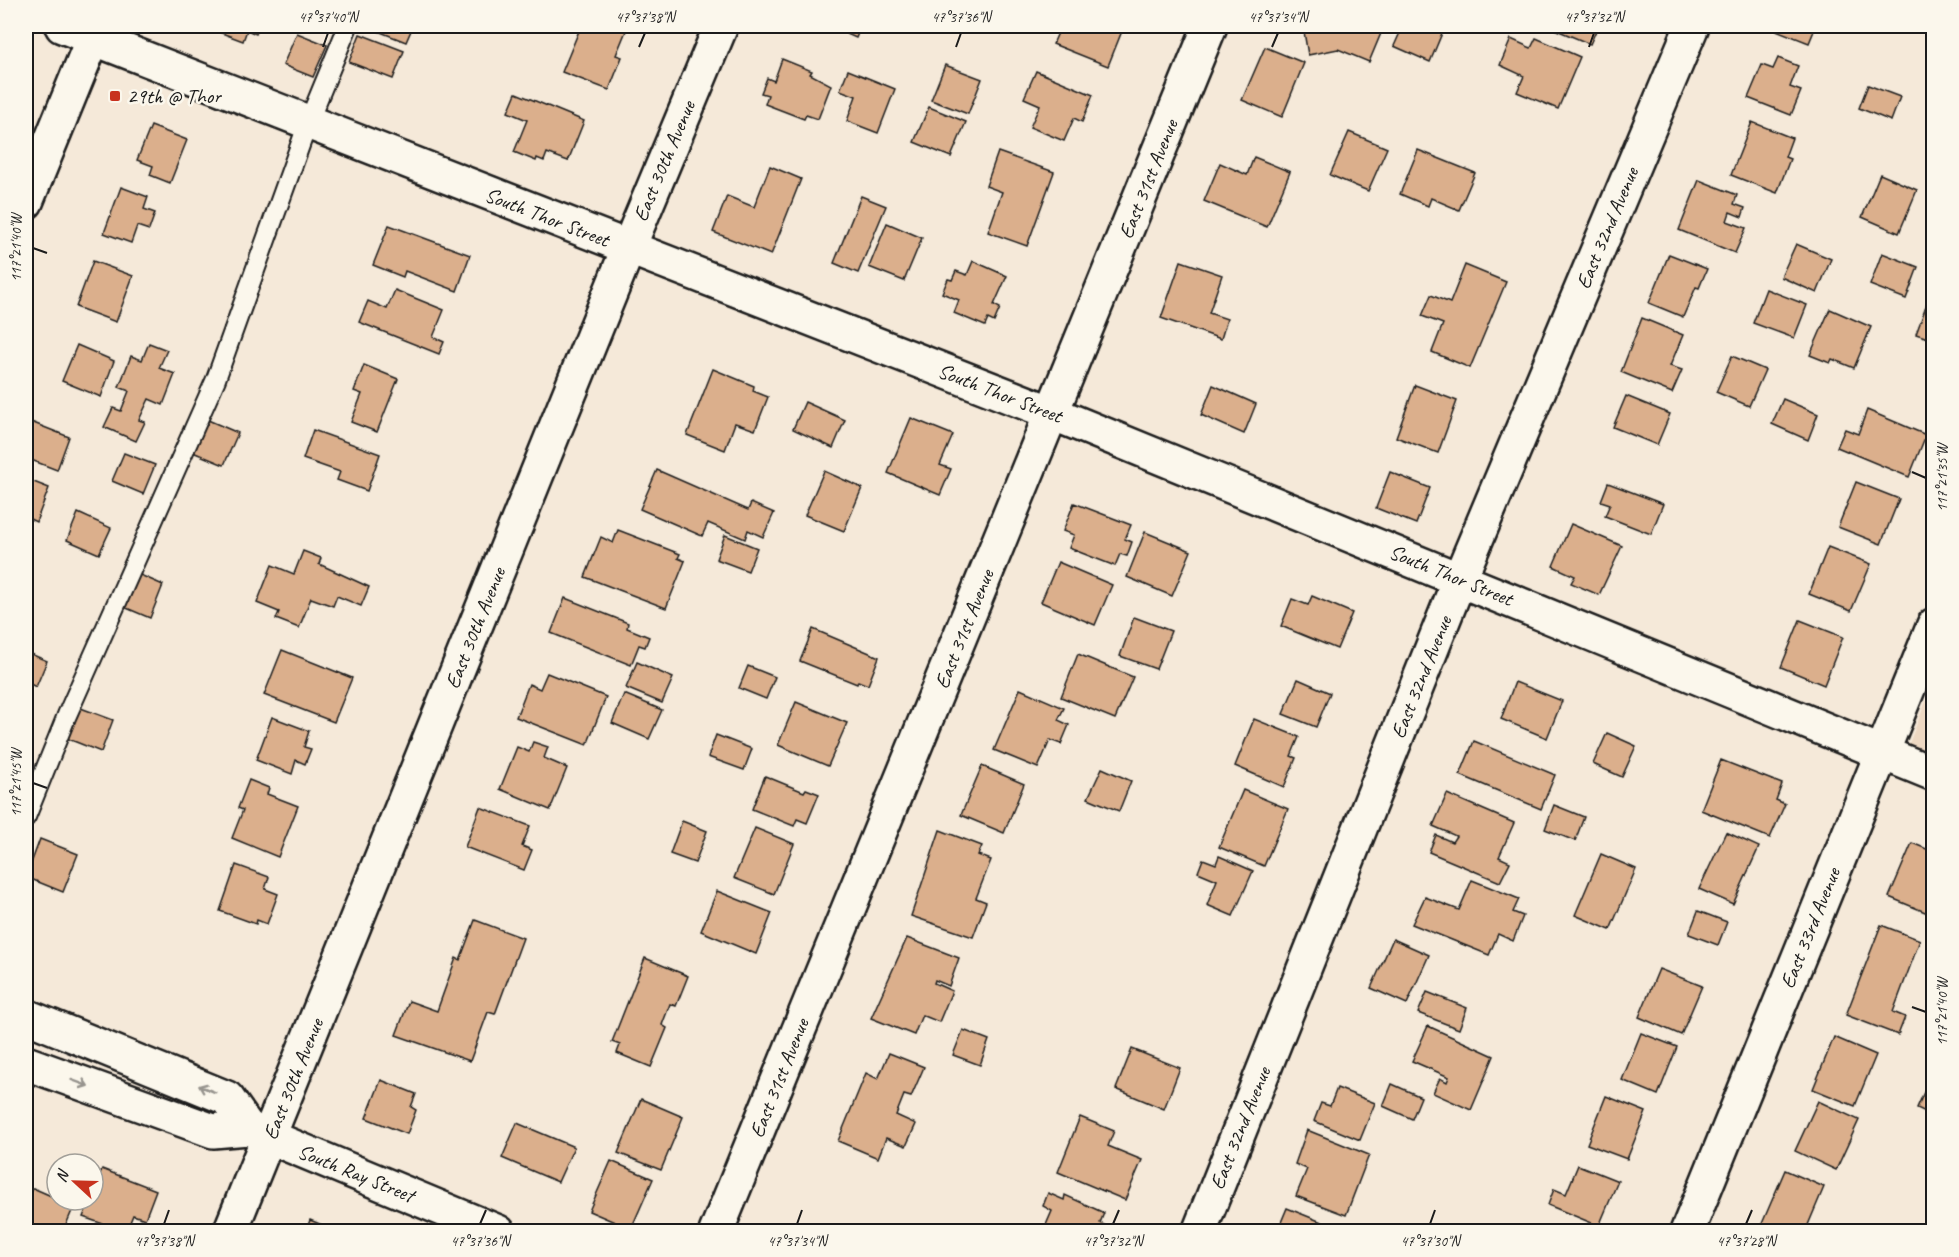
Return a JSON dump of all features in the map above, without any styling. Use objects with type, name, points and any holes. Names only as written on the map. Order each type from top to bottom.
[{"type":"street","name":"South Thor Street","points":[[62,26],[96,32],[308,123],[1053,413],[1934,774]]},
{"type":"street","name":"East 30th Avenue","points":[[230,1232],[258,1132],[721,26]]},
{"type":"street","name":"East 31st Avenue","points":[[716,1232],[1210,26]]},
{"type":"street","name":"East 32nd Avenue","points":[[1199,1232],[1460,578],[1692,26]]},
{"type":"street","points":[[26,202],[96,32]]},
{"type":"street","name":"East 33rd Avenue","points":[[1687,1232],[1934,625]]},
{"type":"street","points":[[26,1016],[227,1098],[258,1132]]},
{"type":"street","name":"South Ray Street","points":[[26,1063],[213,1131],[258,1132],[498,1232]]},
{"type":"lane","points":[[26,817],[67,715],[216,379],[308,123],[348,26]]},
{"type":"shaded area","points":[[1933,684],[1933,757],[1908,746]]},
{"type":"building","points":[[203,26],[260,26],[256,34],[247,30],[243,41]]},
{"type":"building","points":[[365,26],[413,26],[406,42]]},
{"type":"building","points":[[581,26],[628,26],[616,55],[622,57],[609,90],[562,72]]},
{"type":"building","points":[[829,26],[861,26],[856,38]]},
{"type":"building","points":[[1061,26],[1124,26],[1108,66],[1053,44]]},
{"type":"building","points":[[1303,26],[1384,26],[1369,62],[1338,49],[1308,55]]},
{"type":"building","points":[[1403,26],[1445,26],[1430,62],[1394,46]]},
{"type":"building","points":[[1547,26],[1598,26],[1590,44]]},
{"type":"building","points":[[1766,26],[1816,26],[1809,43]]},
{"type":"building","points":[[297,33],[327,45],[313,77],[283,65]]},
{"type":"building","points":[[360,34],[404,51],[393,79],[349,62]]},
{"type":"building","points":[[1536,38],[1580,57],[1558,109],[1517,92],[1524,76],[1500,65],[1511,39],[1531,48]]},
{"type":"building","points":[[1265,47],[1304,63],[1282,117],[1242,100]]},
{"type":"building","points":[[1778,58],[1798,66],[1790,87],[1801,91],[1791,115],[1748,98],[1762,65],[1773,69]]},
{"type":"building","points":[[782,59],[812,71],[810,74],[831,85],[818,119],[806,115],[804,119],[765,104],[768,95],[761,93],[767,78],[774,81]]},
{"type":"building","points":[[945,65],[982,79],[968,114],[931,100]]},
{"type":"building","points":[[848,70],[895,89],[878,133],[847,121],[856,96],[840,90]]},
{"type":"building","points":[[1036,71],[1093,95],[1082,122],[1074,118],[1064,141],[1030,127],[1040,105],[1024,98]]},
{"type":"building","points":[[1868,85],[1900,97],[1891,121],[1859,108]]},
{"type":"building","points":[[516,93],[584,121],[568,161],[547,153],[544,161],[537,158],[536,161],[514,152],[527,120],[508,112]]},
{"type":"building","points":[[929,107],[966,122],[951,157],[914,142]]},
{"type":"building","points":[[1752,122],[1792,138],[1785,157],[1790,159],[1777,193],[1731,175]]},
{"type":"building","points":[[151,126],[187,140],[170,183],[150,175],[153,166],[137,160]]},
{"type":"building","points":[[1349,132],[1387,148],[1368,191],[1330,175]]},
{"type":"building","points":[[1418,150],[1475,173],[1459,210],[1431,198],[1428,206],[1400,194]]},
{"type":"building","points":[[998,152],[1054,172],[1027,246],[988,232],[1002,192],[986,186]]},
{"type":"building","points":[[1254,157],[1290,172],[1267,227],[1204,201],[1220,163],[1247,175]]},
{"type":"building","points":[[770,166],[801,179],[771,255],[713,232],[727,196],[754,207]]},
{"type":"building","points":[[1880,174],[1917,190],[1899,233],[1862,217]]},
{"type":"building","points":[[1699,180],[1737,195],[1734,204],[1745,208],[1742,217],[1730,212],[1727,221],[1746,228],[1735,253],[1679,230]]},
{"type":"building","points":[[121,187],[148,197],[144,209],[155,213],[149,230],[137,226],[131,243],[104,233]]},
{"type":"building","points":[[861,196],[886,206],[858,273],[834,263]]},
{"type":"building","points":[[887,223],[922,238],[904,281],[869,267]]},
{"type":"building","points":[[389,225],[470,255],[457,291],[405,271],[403,277],[373,265]]},
{"type":"building","points":[[1796,244],[1831,259],[1817,293],[1781,277]]},
{"type":"building","points":[[1882,253],[1918,267],[1906,299],[1870,285]]},
{"type":"building","points":[[1669,254],[1707,269],[1683,317],[1649,303]]},
{"type":"building","points":[[93,261],[133,276],[116,322],[76,307]]},
{"type":"building","points":[[973,261],[1007,276],[994,305],[1000,308],[994,322],[988,319],[985,326],[954,313],[959,300],[942,293],[948,279],[952,280],[956,271],[967,275]]},
{"type":"building","points":[[1181,261],[1222,275],[1209,313],[1227,319],[1221,339],[1161,318]]},
{"type":"building","points":[[1465,265],[1506,282],[1470,368],[1432,352],[1443,324],[1422,316],[1431,295],[1450,303]]},
{"type":"building","points":[[1766,289],[1807,305],[1794,338],[1753,323]]},
{"type":"building","points":[[395,290],[444,310],[433,337],[444,342],[439,354],[359,322],[368,301],[387,309]]},
{"type":"building","points":[[1931,293],[1934,294],[1934,340],[1916,334]]},
{"type":"building","points":[[1830,309],[1871,327],[1854,368],[1832,359],[1830,363],[1810,355]]},
{"type":"building","points":[[1642,318],[1683,335],[1670,366],[1682,370],[1672,393],[1621,372]]},
{"type":"building","points":[[149,343],[167,350],[159,368],[175,374],[163,405],[149,399],[139,420],[145,422],[136,441],[104,427],[113,408],[121,411],[129,391],[119,387],[131,356],[142,360]]},
{"type":"building","points":[[77,345],[114,361],[101,397],[62,381]]},
{"type":"building","points":[[1732,356],[1765,370],[1749,406],[1716,392]]},
{"type":"building","points":[[364,365],[398,379],[377,432],[351,422],[362,394],[354,391]]},
{"type":"building","points":[[713,369],[754,386],[753,391],[768,397],[755,430],[735,423],[725,450],[687,435]]},
{"type":"building","points":[[1213,385],[1256,404],[1244,434],[1201,415]]},
{"type":"building","points":[[1415,385],[1457,401],[1438,453],[1396,437]]},
{"type":"building","points":[[1626,396],[1670,414],[1657,445],[1613,427]]},
{"type":"building","points":[[1783,399],[1818,414],[1808,440],[1772,424]]},
{"type":"building","points":[[805,402],[845,420],[833,448],[793,429]]},
{"type":"building","points":[[1867,410],[1926,435],[1909,477],[1837,447],[1845,429],[1858,434]]},
{"type":"building","points":[[201,417],[238,433],[224,465],[188,450]]},
{"type":"building","points":[[911,418],[953,435],[940,465],[951,469],[940,495],[888,473]]},
{"type":"building","points":[[26,420],[69,437],[57,470],[26,458]]},
{"type":"building","points":[[313,430],[380,454],[367,491],[337,480],[340,472],[303,459]]},
{"type":"building","points":[[124,453],[155,465],[143,494],[112,481]]},
{"type":"building","points":[[657,470],[748,510],[751,503],[774,513],[763,537],[748,530],[745,539],[708,523],[702,536],[640,509]]},
{"type":"building","points":[[824,471],[862,488],[844,531],[805,515]]},
{"type":"building","points":[[1390,472],[1430,488],[1416,524],[1376,508]]},
{"type":"building","points":[[26,479],[49,488],[36,522],[26,517]]},
{"type":"building","points":[[1856,482],[1899,499],[1881,544],[1838,527]]},
{"type":"building","points":[[1608,483],[1663,504],[1651,534],[1605,516],[1610,504],[1601,501]]},
{"type":"building","points":[[1074,503],[1131,525],[1125,539],[1132,542],[1127,556],[1120,554],[1115,566],[1069,548],[1074,535],[1063,531]]},
{"type":"building","points":[[78,513],[111,528],[99,554],[67,540]]},
{"type":"building","points":[[1571,524],[1622,546],[1599,595],[1571,583],[1575,576],[1553,566]]},
{"type":"building","points":[[618,530],[680,554],[678,558],[685,561],[666,608],[585,577],[601,537],[613,543]]},
{"type":"building","points":[[1145,532],[1191,551],[1172,596],[1127,577]]},
{"type":"building","points":[[725,535],[757,548],[748,571],[716,559]]},
{"type":"building","points":[[1828,547],[1871,564],[1851,611],[1809,594]]},
{"type":"building","points":[[303,551],[321,558],[319,564],[369,587],[361,606],[337,596],[333,606],[311,598],[299,628],[276,619],[279,612],[257,603],[272,565],[294,574]]},
{"type":"building","points":[[1058,562],[1112,585],[1095,625],[1041,602]]},
{"type":"building","points":[[131,571],[163,585],[150,618],[117,604]]},
{"type":"building","points":[[1312,596],[1352,613],[1337,649],[1281,626],[1292,599],[1308,605]]},
{"type":"building","points":[[565,598],[628,623],[627,628],[649,637],[645,647],[639,645],[631,665],[551,633]]},
{"type":"building","points":[[1134,617],[1171,631],[1156,669],[1120,656]]},
{"type":"building","points":[[1800,620],[1843,637],[1824,685],[1781,667]]},
{"type":"building","points":[[813,629],[879,657],[868,685],[858,681],[857,684],[800,661]]},
{"type":"building","points":[[282,650],[352,678],[334,722],[264,695]]},
{"type":"building","points":[[26,652],[47,661],[36,687],[26,682]]},
{"type":"building","points":[[1078,654],[1133,677],[1115,719],[1061,697]]},
{"type":"building","points":[[637,662],[673,678],[662,703],[626,688]]},
{"type":"building","points":[[748,666],[775,677],[766,699],[739,688]]},
{"type":"building","points":[[547,673],[606,697],[587,745],[516,717],[529,684],[540,689]]},
{"type":"building","points":[[1298,679],[1330,693],[1316,727],[1283,714]]},
{"type":"building","points":[[1515,682],[1562,701],[1547,738],[1501,719]]},
{"type":"building","points":[[1020,689],[1064,708],[1058,720],[1069,725],[1061,744],[1050,740],[1038,768],[994,750]]},
{"type":"building","points":[[624,694],[662,710],[649,739],[612,723]]},
{"type":"building","points":[[796,702],[847,723],[828,766],[778,745]]},
{"type":"building","points":[[78,707],[113,720],[101,752],[66,738]]},
{"type":"building","points":[[272,717],[309,731],[304,747],[311,749],[305,764],[296,760],[292,774],[256,760]]},
{"type":"building","points":[[1254,719],[1299,737],[1291,756],[1296,758],[1284,787],[1235,766]]},
{"type":"building","points":[[1607,733],[1636,746],[1622,777],[1593,764]]},
{"type":"building","points":[[716,735],[752,749],[744,770],[708,757]]},
{"type":"building","points":[[1474,741],[1555,775],[1541,809],[1460,775]]},
{"type":"building","points":[[533,742],[548,747],[544,758],[567,768],[550,810],[500,789],[517,747],[529,752]]},
{"type":"building","points":[[1721,760],[1782,784],[1776,800],[1785,804],[1770,838],[1701,810]]},
{"type":"building","points":[[982,766],[1024,784],[1004,833],[961,815]]},
{"type":"building","points":[[1102,768],[1131,781],[1119,811],[1088,798]]},
{"type":"building","points":[[765,776],[804,792],[806,789],[819,794],[807,823],[797,819],[794,826],[752,809]]},
{"type":"building","points":[[249,780],[269,788],[267,794],[298,806],[278,857],[232,838],[243,810],[238,808]]},
{"type":"building","points":[[1243,790],[1288,809],[1264,866],[1219,847]]},
{"type":"building","points":[[1447,794],[1514,823],[1499,857],[1510,862],[1500,882],[1429,852],[1436,835],[1452,842],[1456,836],[1433,826]]},
{"type":"building","points":[[1554,805],[1584,817],[1575,841],[1545,829]]},
{"type":"building","points":[[480,807],[530,826],[522,846],[532,850],[524,870],[465,847]]},
{"type":"building","points":[[682,821],[707,831],[695,863],[670,854]]},
{"type":"building","points":[[755,828],[794,844],[774,894],[734,878]]},
{"type":"building","points":[[940,830],[982,846],[978,855],[991,860],[976,898],[986,902],[973,937],[911,916]]},
{"type":"building","points":[[1726,832],[1759,847],[1733,904],[1699,889]]},
{"type":"building","points":[[40,839],[78,854],[63,892],[26,877]]},
{"type":"building","points":[[1912,843],[1934,852],[1934,905],[1930,914],[1889,897]]},
{"type":"building","points":[[1601,854],[1636,869],[1610,930],[1575,915]]},
{"type":"building","points":[[1219,856],[1253,871],[1233,916],[1207,905],[1217,880],[1198,872],[1203,859],[1216,864]]},
{"type":"building","points":[[236,865],[269,877],[265,889],[278,894],[267,924],[257,920],[256,924],[220,911]]},
{"type":"building","points":[[1472,880],[1519,899],[1513,912],[1523,916],[1513,941],[1498,934],[1489,955],[1412,924],[1425,897],[1459,910]]},
{"type":"building","points":[[717,891],[772,913],[756,954],[701,931]]},
{"type":"building","points":[[1698,911],[1727,922],[1718,945],[1689,934]]},
{"type":"building","points":[[475,920],[523,938],[495,1014],[488,1012],[470,1061],[396,1035],[409,1001],[437,1011],[456,958],[460,960]]},
{"type":"building","points":[[1881,925],[1920,940],[1893,1012],[1905,1017],[1898,1035],[1846,1015]]},
{"type":"building","points":[[907,938],[959,958],[949,986],[935,980],[934,983],[952,991],[939,1022],[922,1015],[914,1035],[871,1018]]},
{"type":"building","points":[[1393,939],[1429,955],[1407,1004],[1371,988]]},
{"type":"building","points":[[645,958],[688,976],[676,1006],[670,1004],[662,1025],[667,1028],[651,1067],[617,1053],[620,1045],[612,1042]]},
{"type":"building","points":[[1659,969],[1702,986],[1681,1035],[1639,1017]]},
{"type":"building","points":[[1427,992],[1467,1008],[1459,1029],[1418,1013]]},
{"type":"building","points":[[1428,1026],[1494,1056],[1471,1110],[1433,1093],[1440,1078],[1447,1082],[1449,1077],[1412,1061]]},
{"type":"building","points":[[963,1030],[989,1040],[980,1065],[953,1055]]},
{"type":"building","points":[[1641,1033],[1677,1047],[1658,1095],[1622,1080]]},
{"type":"building","points":[[1834,1037],[1876,1055],[1855,1106],[1813,1089]]},
{"type":"building","points":[[1132,1049],[1180,1068],[1164,1109],[1116,1089]]},
{"type":"building","points":[[889,1053],[924,1067],[911,1097],[904,1095],[896,1115],[916,1124],[906,1146],[886,1138],[878,1158],[838,1141],[866,1073],[878,1079]]},
{"type":"building","points":[[1932,1074],[1934,1075],[1934,1116],[1917,1108]]},
{"type":"building","points":[[381,1080],[416,1094],[411,1107],[416,1110],[407,1134],[366,1118]]},
{"type":"building","points":[[1392,1084],[1421,1097],[1412,1119],[1383,1106]]},
{"type":"building","points":[[1337,1088],[1375,1103],[1360,1140],[1314,1121],[1321,1103],[1330,1106]]},
{"type":"building","points":[[1606,1096],[1646,1112],[1627,1159],[1587,1144]]},
{"type":"building","points":[[641,1099],[683,1117],[661,1170],[618,1153]]},
{"type":"building","points":[[1818,1101],[1859,1120],[1836,1170],[1795,1151]]},
{"type":"building","points":[[1080,1117],[1114,1131],[1108,1146],[1142,1160],[1125,1200],[1058,1172]]},
{"type":"building","points":[[517,1123],[574,1147],[558,1182],[502,1158]]},
{"type":"building","points":[[1307,1130],[1369,1155],[1346,1215],[1296,1196],[1307,1169],[1295,1164]]},
{"type":"building","points":[[611,1161],[653,1179],[631,1229],[589,1211]]},
{"type":"building","points":[[1578,1165],[1618,1181],[1599,1226],[1548,1205],[1554,1189],[1566,1194]]},
{"type":"building","points":[[105,1170],[156,1190],[145,1219],[133,1215],[126,1232],[83,1217],[85,1212],[105,1212]]},
{"type":"building","points":[[1785,1170],[1824,1187],[1805,1232],[1774,1232],[1761,1226]]},
{"type":"building","points":[[33,1188],[45,1193],[45,1212],[71,1212],[63,1232],[32,1232],[26,1229],[26,1204]]},
{"type":"building","points":[[1048,1193],[1064,1200],[1065,1195],[1104,1213],[1100,1223],[1108,1227],[1106,1232],[1043,1232],[1052,1211],[1043,1206]]},
{"type":"building","points":[[1287,1208],[1329,1225],[1326,1232],[1277,1232]]},
{"type":"building","points":[[310,1220],[339,1232],[306,1231]]},
{"type":"place","name":"29th @ Thor","points":[[115,96]]}]
